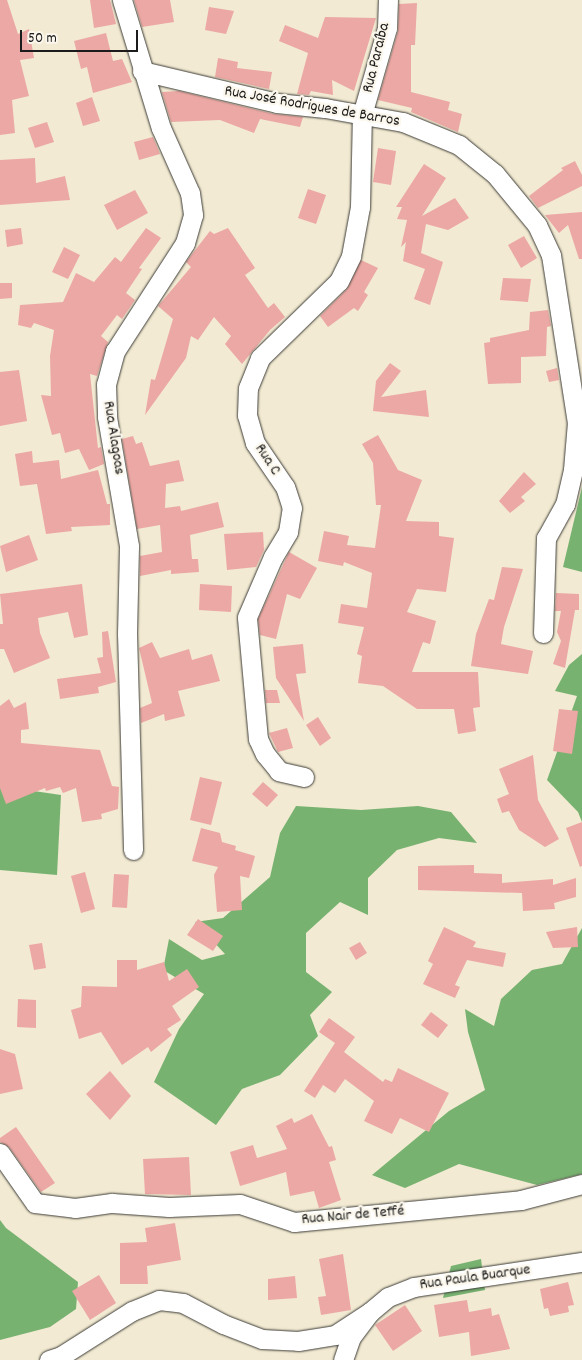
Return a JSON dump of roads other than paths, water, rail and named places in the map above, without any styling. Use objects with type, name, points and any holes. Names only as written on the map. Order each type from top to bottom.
[{"type":"street","name":"Rua Alagoas","points":[[122,0],[142,71],[177,169],[190,193],[193,215],[185,243],[115,351],[106,384],[107,417],[129,546],[127,634],[133,850]]},
{"type":"street","name":"Rua Paraíba","points":[[362,115],[387,28],[388,0]]},
{"type":"street","name":"Rua José Rodrigues de Barros","points":[[142,71],[277,103],[403,122],[459,145],[495,174],[537,225],[551,255],[577,422],[573,470],[565,504],[546,538],[543,633]]},
{"type":"street","name":"Rua C","points":[[304,777],[279,771],[265,754],[258,739],[247,618],[273,557],[288,532],[292,508],[285,487],[255,443],[247,416],[248,388],[260,358],[339,281],[351,256],[360,207],[362,115]]},
{"type":"street","name":"Rua Nair de Teffé","points":[[0,1153],[34,1203],[75,1208],[112,1203],[170,1207],[240,1204],[294,1222],[521,1200],[582,1184]]},
{"type":"street","name":"Rua Paula Buarque","points":[[343,1360],[351,1337],[370,1312],[388,1297],[414,1286],[582,1262]]},
{"type":"street","points":[[49,1360],[62,1356],[132,1311],[160,1300],[183,1303],[223,1324],[262,1339],[298,1341],[335,1335],[370,1312]]}]
